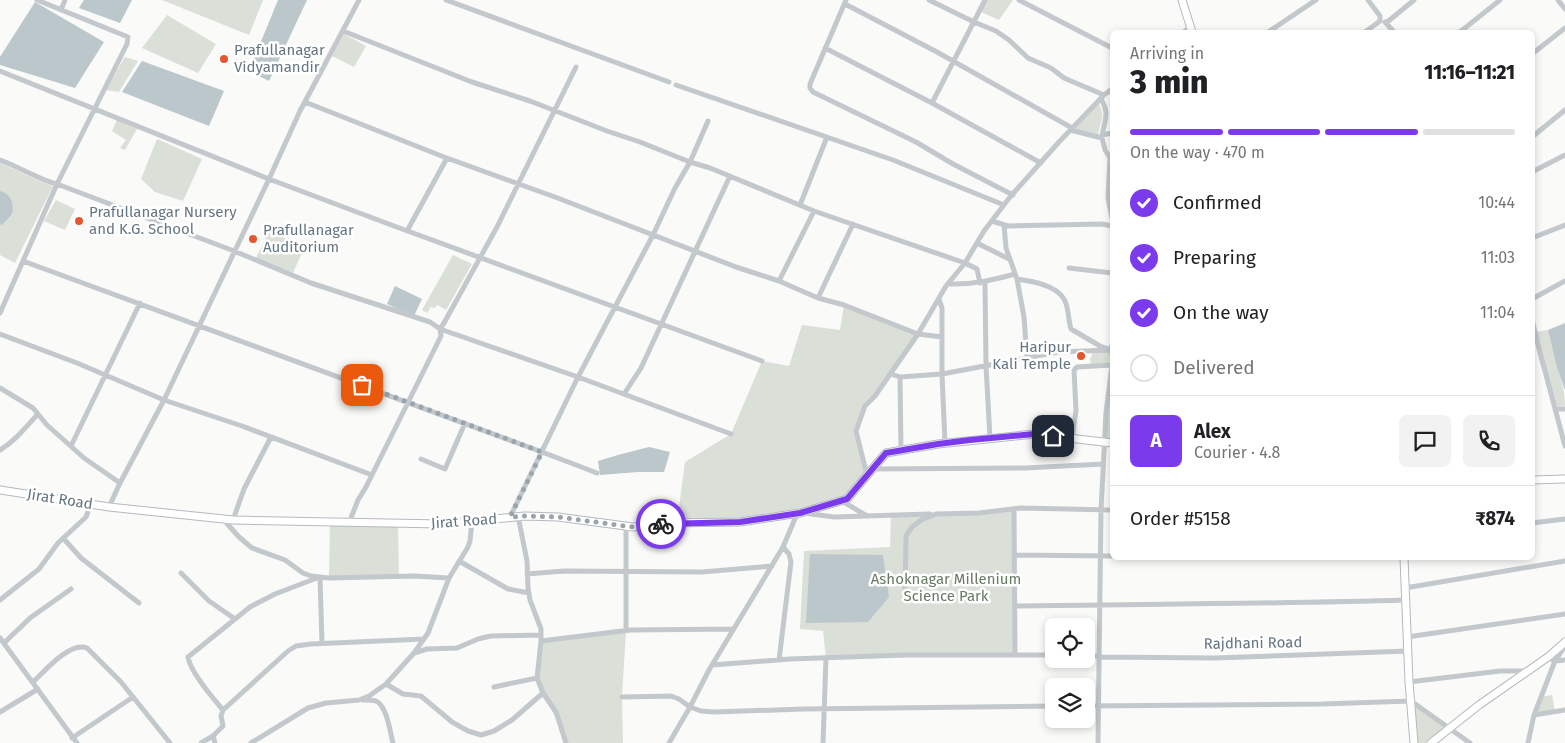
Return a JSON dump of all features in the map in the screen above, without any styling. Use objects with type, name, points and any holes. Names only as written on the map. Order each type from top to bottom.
[{"type":"main road","points":[[1182,0],[1191,30]]},
{"type":"main road","name":"Jirat Road","points":[[0,490],[109,507],[233,520],[442,524],[518,516],[558,517],[633,527],[668,523],[740,522],[799,513],[842,501],[847,499],[886,453],[945,443],[1034,434],[1108,443]]},
{"type":"main road","points":[[1535,480],[1565,479]]},
{"type":"main road","points":[[1404,560],[1409,682],[1414,743]]},
{"type":"main road","points":[[1431,743],[1526,671],[1548,657],[1565,642]]},
{"type":"street","points":[[0,313],[57,184],[127,44],[128,37],[37,0]]},
{"type":"street","points":[[61,10],[65,0]]},
{"type":"street","points":[[109,507],[164,400],[305,102],[359,0]]},
{"type":"street","points":[[446,0],[669,82]]},
{"type":"street","points":[[929,0],[974,22],[996,30],[1028,58],[1051,68],[1064,78],[1103,97]]},
{"type":"street","points":[[932,103],[985,0]]},
{"type":"street","points":[[1020,0],[1110,47]]},
{"type":"street","points":[[1271,30],[1316,0]]},
{"type":"street","points":[[1368,0],[1392,30]]},
{"type":"street","points":[[1386,23],[1414,0]]},
{"type":"street","points":[[1462,30],[1500,0]]},
{"type":"street","points":[[1558,0],[1565,9]]},
{"type":"street","points":[[1013,195],[953,164],[916,142],[813,92],[810,84],[846,2],[1071,129],[1102,136],[1110,133]]},
{"type":"street","points":[[1368,30],[1380,21],[1380,16]]},
{"type":"street","points":[[1535,52],[1565,28]]},
{"type":"street","points":[[343,31],[472,82],[730,176],[814,211],[977,269],[982,282],[990,438]]},
{"type":"street","points":[[825,48],[932,103],[1041,163]]},
{"type":"street","points":[[440,328],[444,324],[497,227],[517,183],[576,67]]},
{"type":"street","points":[[0,71],[269,179],[762,361]]},
{"type":"street","points":[[676,85],[893,160],[1004,205]]},
{"type":"street","points":[[1103,464],[870,472],[856,431],[865,406],[875,396],[918,334],[948,284],[992,221],[1071,129],[1110,91]]},
{"type":"street","points":[[1103,97],[1106,119],[1102,136],[1105,150],[1110,158],[1108,198],[1110,208]]},
{"type":"street","points":[[305,102],[447,158],[736,267],[779,281],[818,298],[844,305],[918,334],[942,337]]},
{"type":"street","points":[[1535,135],[1565,110]]},
{"type":"street","points":[[510,517],[578,377],[690,162],[708,121]]},
{"type":"street","points":[[800,205],[826,137]]},
{"type":"street","points":[[1535,170],[1565,154]]},
{"type":"street","points":[[407,231],[447,158]]},
{"type":"street","points":[[0,160],[14,165],[44,181],[57,184],[234,251],[311,283],[430,322],[440,328],[731,434]]},
{"type":"street","points":[[624,394],[641,368],[730,176]]},
{"type":"street","points":[[779,281],[814,211]]},
{"type":"street","points":[[992,221],[1008,226],[1102,224],[1110,226]]},
{"type":"street","points":[[818,298],[853,224]]},
{"type":"street","points":[[1004,225],[1006,248],[1016,277],[1024,317],[1027,358]]},
{"type":"street","points":[[1535,237],[1565,225]]},
{"type":"street","points":[[977,242],[1010,259]]},
{"type":"street","points":[[23,261],[597,473]]},
{"type":"street","points":[[1069,268],[1110,274]]},
{"type":"street","points":[[948,284],[965,285],[1016,277],[1052,288],[1065,300],[1071,329],[1100,346],[1110,349]]},
{"type":"street","points":[[1535,297],[1565,281]]},
{"type":"street","points":[[939,299],[942,308],[945,443]]},
{"type":"street","points":[[71,446],[140,303]]},
{"type":"street","points":[[349,523],[358,500],[441,336],[440,328]]},
{"type":"street","points":[[1535,331],[1565,446]]},
{"type":"street","points":[[0,334],[106,375],[164,400],[372,475]]},
{"type":"street","points":[[890,374],[900,377],[942,374],[1058,352],[1110,350]]},
{"type":"street","points":[[1072,438],[1076,411],[1074,370],[1077,367],[1110,366]]},
{"type":"street","points":[[900,377],[901,451]]},
{"type":"street","points":[[1098,743],[1101,510],[1103,464],[1108,443],[1106,412],[1110,381]]},
{"type":"street","points":[[0,388],[33,408],[47,425],[84,458],[120,483]]},
{"type":"street","points":[[1555,409],[1565,409]]},
{"type":"street","points":[[0,450],[8,446],[38,414]]},
{"type":"street","points":[[421,460],[444,468],[465,423]]},
{"type":"street","points":[[233,520],[244,489],[271,437]]},
{"type":"street","points":[[842,501],[867,516]]},
{"type":"street","points":[[0,600],[39,569],[63,538],[86,516],[91,504]]},
{"type":"street","points":[[1014,509],[1015,655]]},
{"type":"street","points":[[668,743],[712,665],[772,566],[799,513],[825,516],[867,516],[979,513],[1014,509],[1110,510]]},
{"type":"street","points":[[905,599],[906,536],[912,527],[921,520],[936,514]]},
{"type":"street","points":[[518,516],[526,552],[529,593],[538,619],[541,635],[537,678],[543,693],[556,712],[566,743]]},
{"type":"street","points":[[223,519],[239,538],[252,548],[285,560],[303,574],[319,578],[414,576],[449,578]]},
{"type":"street","points":[[1535,522],[1565,519]]},
{"type":"street","points":[[359,700],[369,696],[386,684],[424,639],[433,624],[449,578],[468,547],[472,520]]},
{"type":"street","points":[[626,526],[626,630]]},
{"type":"street","points":[[63,538],[81,558],[139,603]]},
{"type":"street","points":[[779,660],[792,562],[789,554],[782,547]]},
{"type":"street","points":[[1015,555],[1110,556]]},
{"type":"street","points":[[459,561],[508,589],[529,593]]},
{"type":"street","points":[[1405,588],[1565,561]]},
{"type":"street","points":[[528,574],[564,572],[702,572],[772,566]]},
{"type":"street","points":[[181,574],[209,601],[234,619]]},
{"type":"street","points":[[223,710],[204,687],[189,663],[188,657],[250,607],[265,598],[319,578]]},
{"type":"street","points":[[319,578],[322,643]]},
{"type":"street","points":[[71,589],[2,640],[77,743]]},
{"type":"street","points":[[1015,606],[1284,604],[1406,600]]},
{"type":"street","points":[[1408,637],[1565,614]]},
{"type":"street","points":[[541,641],[626,630],[734,629]]},
{"type":"street","points":[[414,653],[427,649],[464,647],[491,636],[541,635]]},
{"type":"street","points":[[201,743],[213,736],[223,726],[221,716],[223,710],[292,647],[322,643],[424,639]]},
{"type":"street","points":[[1528,743],[1534,715],[1555,661],[1565,646]]},
{"type":"street","points":[[33,682],[64,653],[78,647],[87,648],[121,682],[170,743]]},
{"type":"street","name":"Rajdhani Road","points":[[1095,657],[1215,658],[1408,651]]},
{"type":"street","points":[[712,665],[779,660],[906,655],[1045,655]]},
{"type":"street","points":[[1548,657],[1555,661],[1565,660]]},
{"type":"street","points":[[823,743],[826,708],[826,658]]},
{"type":"street","points":[[1409,682],[1500,671],[1526,671]]},
{"type":"street","points":[[494,686],[537,678]]},
{"type":"street","points":[[386,684],[403,694],[421,696],[452,722],[468,731],[481,735],[494,732],[512,720],[543,693]]},
{"type":"street","points":[[0,712],[38,689]]},
{"type":"street","points":[[622,697],[671,696],[690,707],[714,712],[826,708],[1045,706]]},
{"type":"street","points":[[72,738],[133,697]]},
{"type":"street","points":[[251,743],[308,708],[326,703],[359,700],[376,701],[382,706],[393,743]]},
{"type":"street","points":[[1098,706],[1322,704],[1411,701],[1470,743]]},
{"type":"street","points":[[1534,715],[1565,710]]},
{"type":"street","points":[[213,736],[214,743]]},
{"type":"green space","points":[[162,0],[263,0],[249,35]]},
{"type":"green space","points":[[985,0],[1013,0],[999,20],[979,11]]},
{"type":"green space","points":[[167,15],[216,44],[198,73],[142,48]]},
{"type":"green space","points":[[344,34],[366,46],[354,67],[332,56]]},
{"type":"green space","points":[[125,57],[138,61],[119,92],[105,90]]},
{"type":"green space","points":[[1098,102],[1101,107],[1102,116],[1098,137],[1072,129]]},
{"type":"green space","points":[[117,120],[137,129],[125,150],[120,148],[126,140],[112,131]]},
{"type":"green space","points":[[157,139],[202,159],[183,201],[155,192],[141,179]]},
{"type":"green space","points":[[0,163],[53,186],[15,263],[0,255]]},
{"type":"green space","points":[[56,200],[75,209],[65,230],[44,221]]},
{"type":"green space","points":[[269,232],[305,246],[293,273],[256,258]]},
{"type":"green space","points":[[453,255],[472,264],[446,310],[437,305],[435,308],[431,307],[427,313],[422,310]]},
{"type":"green space","points":[[844,305],[918,334],[865,406],[856,431],[867,475],[847,499],[781,516],[677,523],[685,462],[731,434],[762,361],[789,366],[802,325],[840,330]]},
{"type":"green space","points":[[1548,330],[1561,378],[1565,406],[1555,406],[1535,332]]},
{"type":"green space","points":[[1094,350],[1110,350],[1110,365],[1091,366],[1090,359]]},
{"type":"green space","points":[[1110,388],[1110,443],[1105,442]]},
{"type":"green space","name":"Ashoknagar Millenium Science Park","points":[[1014,509],[1015,655],[826,658],[823,631],[800,629],[804,551],[890,547],[891,516]]},
{"type":"green space","points":[[330,522],[398,524],[399,577],[329,578]]},
{"type":"green space","points":[[626,630],[622,697],[623,743],[566,743],[539,679],[537,666],[541,641]]},
{"type":"green space","points":[[1552,695],[1555,711],[1534,715],[1541,697]]},
{"type":"green space","points":[[1411,701],[1449,729],[1431,743],[1414,743]]},
{"type":"shaded area","points":[[84,0],[132,0],[120,23],[79,8]]},
{"type":"shaded area","points":[[278,0],[307,0],[269,81],[249,71]]},
{"type":"shaded area","points":[[35,2],[104,42],[75,88],[0,65],[0,57]]},
{"type":"shaded area","points":[[142,61],[224,91],[209,126],[122,92]]},
{"type":"shaded area","points":[[0,191],[10,197],[13,206],[12,214],[2,225],[0,224]]},
{"type":"shaded area","points":[[395,286],[422,299],[414,316],[387,304]]},
{"type":"shaded area","points":[[1565,323],[1565,390],[1548,330]]},
{"type":"shaded area","points":[[649,447],[670,452],[664,472],[600,475],[598,461]]},
{"type":"shaded area","points":[[810,554],[883,555],[889,597],[868,622],[806,623]]},
{"type":"way so far","points":[[362,385],[542,452],[510,517],[558,517],[633,527],[661,524]]},
{"type":"place","name":"Prafullanagar Vidyamandir","points":[[224,59]]},
{"type":"place","name":"Prafullanagar Nursery and K.G. School","points":[[79,221]]},
{"type":"place","name":"Prafullanagar Auditorium","points":[[253,239]]},
{"type":"place","name":"Haripur Kali Temple","points":[[1081,356]]},
{"type":"route","points":[[661,524],[740,522],[800,513],[847,499],[886,453],[970,440],[1034,434],[1053,436]]}]
